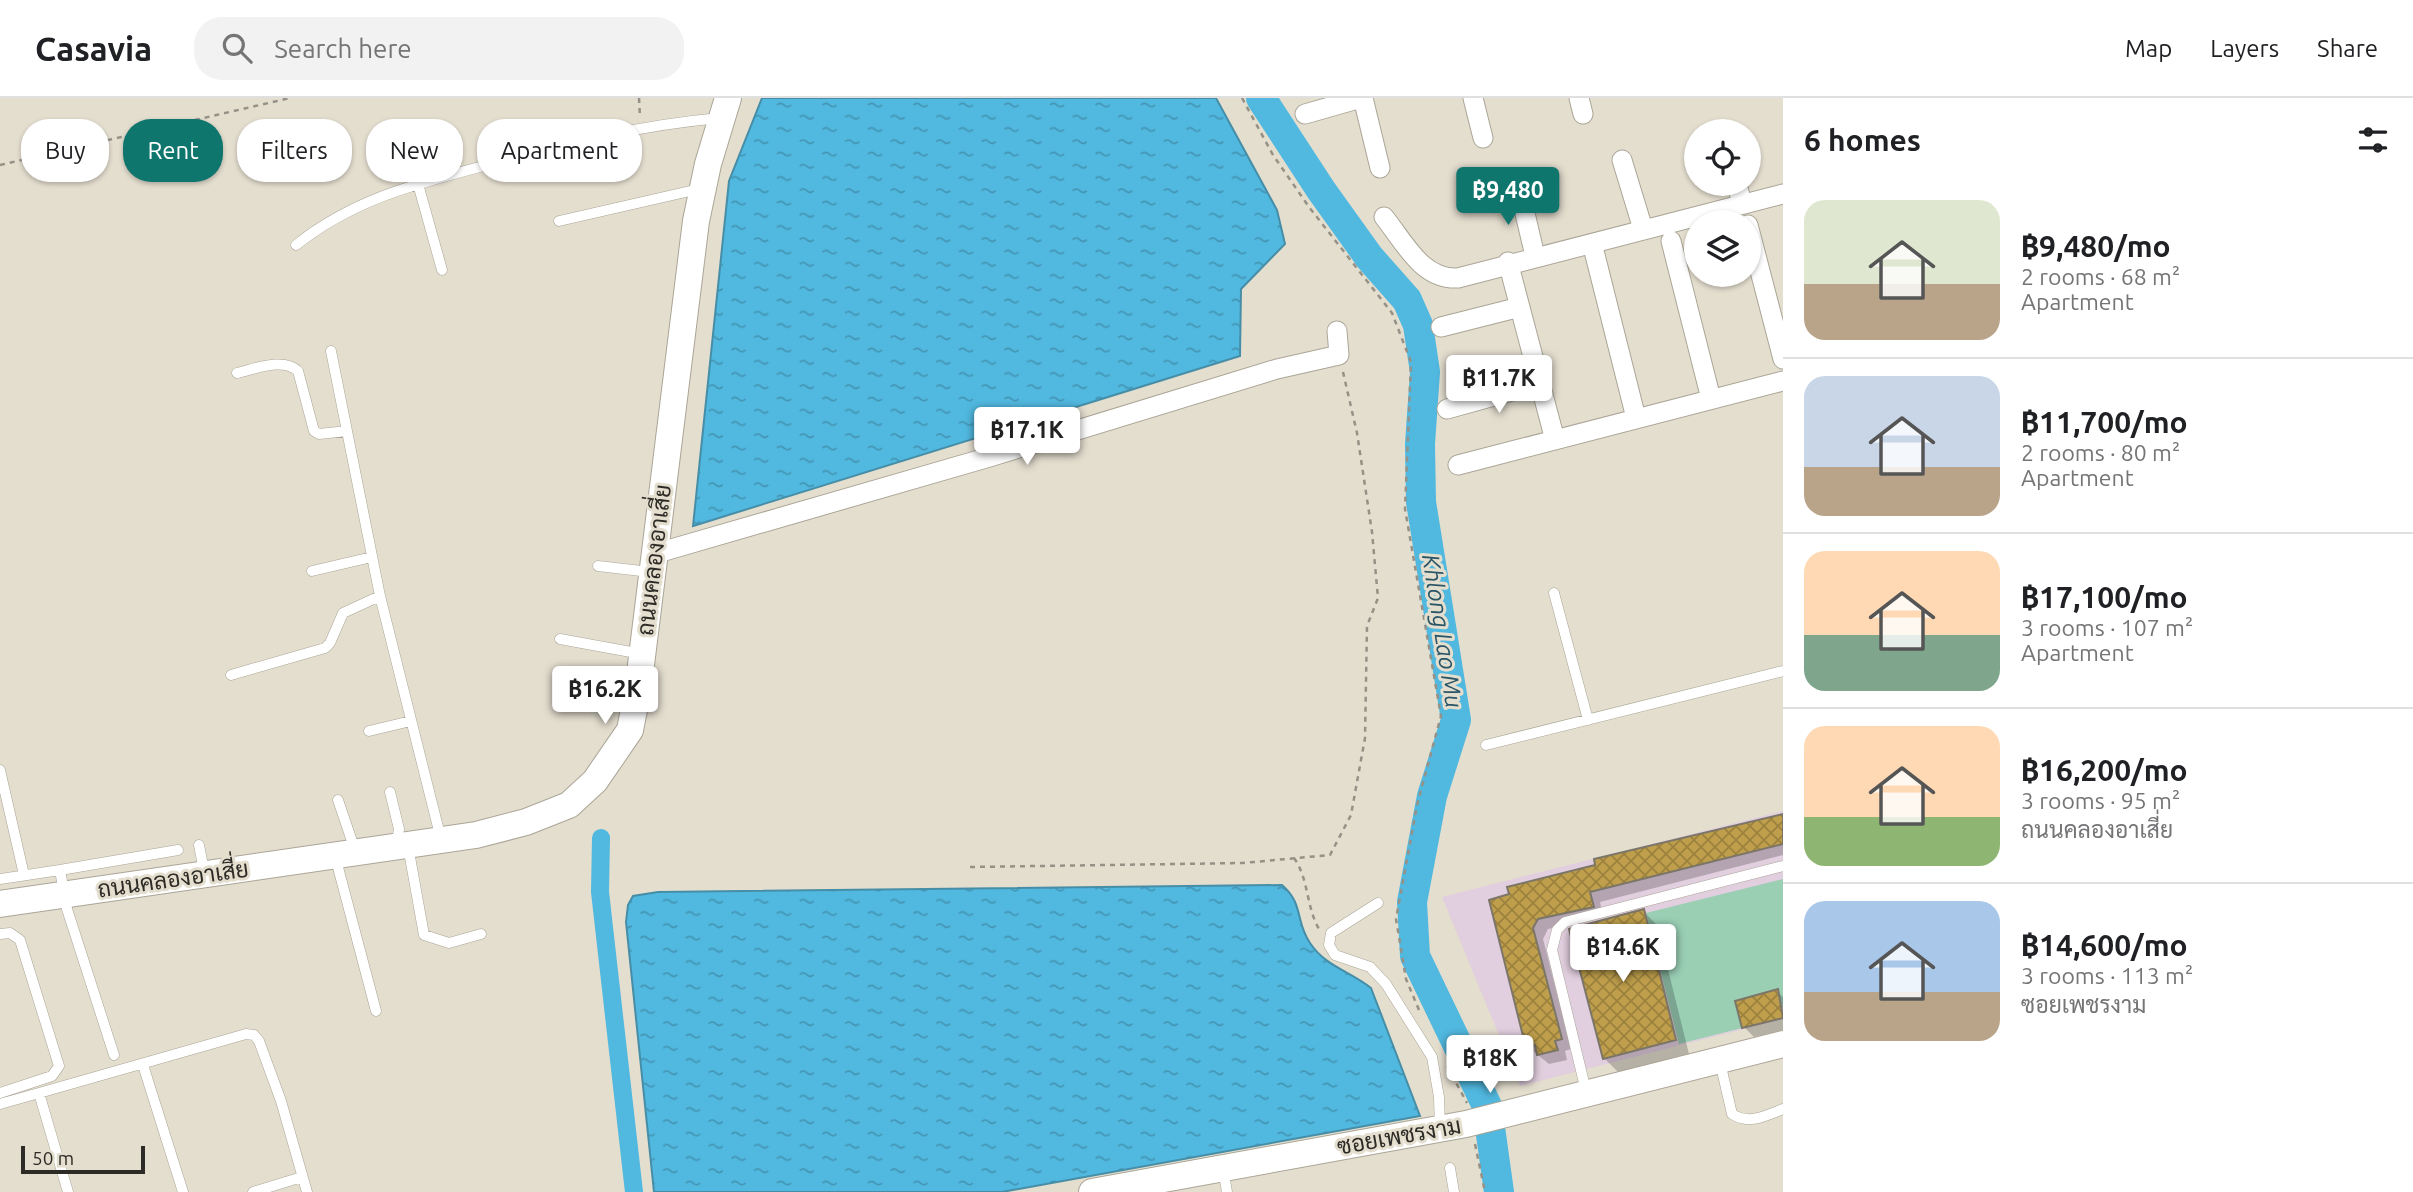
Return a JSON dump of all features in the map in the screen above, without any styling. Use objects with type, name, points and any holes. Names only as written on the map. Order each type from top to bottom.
[{"type":"street","points":[[1305,114],[1362,98],[1380,168]]},
{"type":"street","points":[[1473,98],[1483,138]]},
{"type":"street","name":"ถนนคลองอาเสี่ย","points":[[0,904],[62,882],[206,874],[442,841],[526,822],[569,805],[595,780],[630,730],[703,188],[724,108]]},
{"type":"street","points":[[1622,160],[1643,229]]},
{"type":"street","points":[[1519,188],[1535,256]]},
{"type":"street","points":[[1758,210],[1783,194]]},
{"type":"street","points":[[1384,217],[1432,275],[1458,278],[1508,262],[1643,229],[1684,225]]},
{"type":"street","points":[[1671,241],[1711,399]]},
{"type":"street","points":[[1594,251],[1636,418]]},
{"type":"street","points":[[1508,262],[1555,440]]},
{"type":"street","points":[[1761,275],[1783,359]]},
{"type":"street","points":[[1441,327],[1520,307]]},
{"type":"street","points":[[653,563],[1277,369],[1339,355],[1337,331]]},
{"type":"street","points":[[1458,464],[1783,381]]},
{"type":"street","points":[[1447,409],[1541,383]]},
{"type":"street","name":"ซอยเพชรงาม","points":[[1092,1192],[1225,1180],[1524,1111],[1783,1044]]},
{"type":"lane","points":[[642,127],[724,108]]},
{"type":"lane","points":[[296,245],[325,222],[359,205],[418,184],[477,168]]},
{"type":"lane","points":[[418,184],[442,270]]},
{"type":"lane","points":[[559,221],[703,188]]},
{"type":"lane","points":[[331,351],[380,596],[442,841]]},
{"type":"lane","points":[[237,373],[282,363],[291,365],[298,371],[314,431],[319,434],[347,431]]},
{"type":"lane","points":[[312,571],[372,557]]},
{"type":"lane","points":[[598,566],[653,563]]},
{"type":"lane","points":[[1554,593],[1588,719]]},
{"type":"lane","points":[[230,675],[325,648],[330,643],[343,613],[380,596]]},
{"type":"lane","points":[[560,639],[642,654]]},
{"type":"lane","points":[[1486,745],[1783,671]]},
{"type":"lane","points":[[369,731],[411,721]]},
{"type":"lane","points":[[0,771],[24,875]]},
{"type":"lane","points":[[357,853],[398,836],[390,792]]},
{"type":"lane","points":[[338,800],[357,853],[376,1011]]},
{"type":"lane","points":[[199,845],[206,874],[305,860]]},
{"type":"lane","points":[[408,846],[425,935],[449,943],[481,934]]},
{"type":"lane","points":[[0,879],[24,875],[62,882],[178,850]]},
{"type":"lane","points":[[1587,1095],[1552,950],[1557,930],[1565,922],[1783,866]]},
{"type":"lane","points":[[62,882],[114,1055]]},
{"type":"lane","points":[[1378,903],[1331,933],[1329,943],[1335,955],[1370,967],[1386,984],[1432,1057],[1439,1097],[1462,1124]]},
{"type":"lane","points":[[0,934],[10,933],[20,940],[59,1066],[52,1076],[0,1093]]},
{"type":"lane","points":[[0,1104],[246,1034],[254,1035],[281,1101],[307,1192]]},
{"type":"lane","points":[[1719,1060],[1732,1114],[1741,1120],[1754,1119],[1783,1109]]},
{"type":"lane","points":[[144,1065],[183,1192]]},
{"type":"lane","points":[[39,1093],[68,1192]]},
{"type":"lane","points":[[1450,1168],[1454,1192]]},
{"type":"lane","points":[[253,1192],[302,1177]]},
{"type":"path","points":[[0,164],[290,98]]},
{"type":"path","points":[[639,98],[640,119]]},
{"type":"path","points":[[1242,98],[1273,155],[1308,207],[1392,313],[1411,362],[1405,509],[1440,716],[1417,805],[1396,919],[1406,979],[1423,1018]]},
{"type":"path","points":[[970,867],[1242,863],[1331,855],[1351,815],[1365,738],[1367,626],[1378,598],[1372,533],[1357,433],[1339,355]]},
{"type":"path","points":[[1294,858],[1304,878],[1317,926],[1329,943]]},
{"type":"path","points":[[1446,1063],[1462,1124],[1485,1192]]},
{"type":"shaded area","points":[[1783,811],[1783,1019],[1520,1086],[1442,897]]},
{"type":"green space","points":[[1783,879],[1783,1009],[1777,989],[1735,1001],[1742,1028],[1679,1044],[1646,913]]},
{"type":"water","points":[[762,98],[1216,98],[1277,210],[1285,244],[1241,289],[1240,356],[693,526],[729,181]]},
{"type":"water","points":[[1282,885],[1294,899],[1305,935],[1316,951],[1371,988],[1420,1116],[1002,1192],[654,1192],[626,922],[628,905],[633,896],[658,892]]},
{"type":"building","points":[[1783,814],[1783,844],[1590,892],[1594,907],[1538,919],[1533,928],[1562,1039],[1555,1041],[1558,1050],[1537,1055],[1535,1045],[1526,1048],[1489,900],[1509,894],[1507,887],[1595,865],[1594,859]]},
{"type":"building","points":[[1644,909],[1676,1040],[1603,1059],[1569,929]]},
{"type":"building","points":[[1778,989],[1783,1018],[1742,1028],[1735,1001]]},
{"type":"waterway","name":"Khlong Lao Mu","points":[[1261,98],[1369,257],[1407,300],[1418,325],[1425,372],[1420,444],[1421,502],[1456,720],[1432,796],[1412,902],[1415,956],[1487,1106],[1499,1192]]},
{"type":"waterway","points":[[601,838],[600,892],[634,1192]]}]
